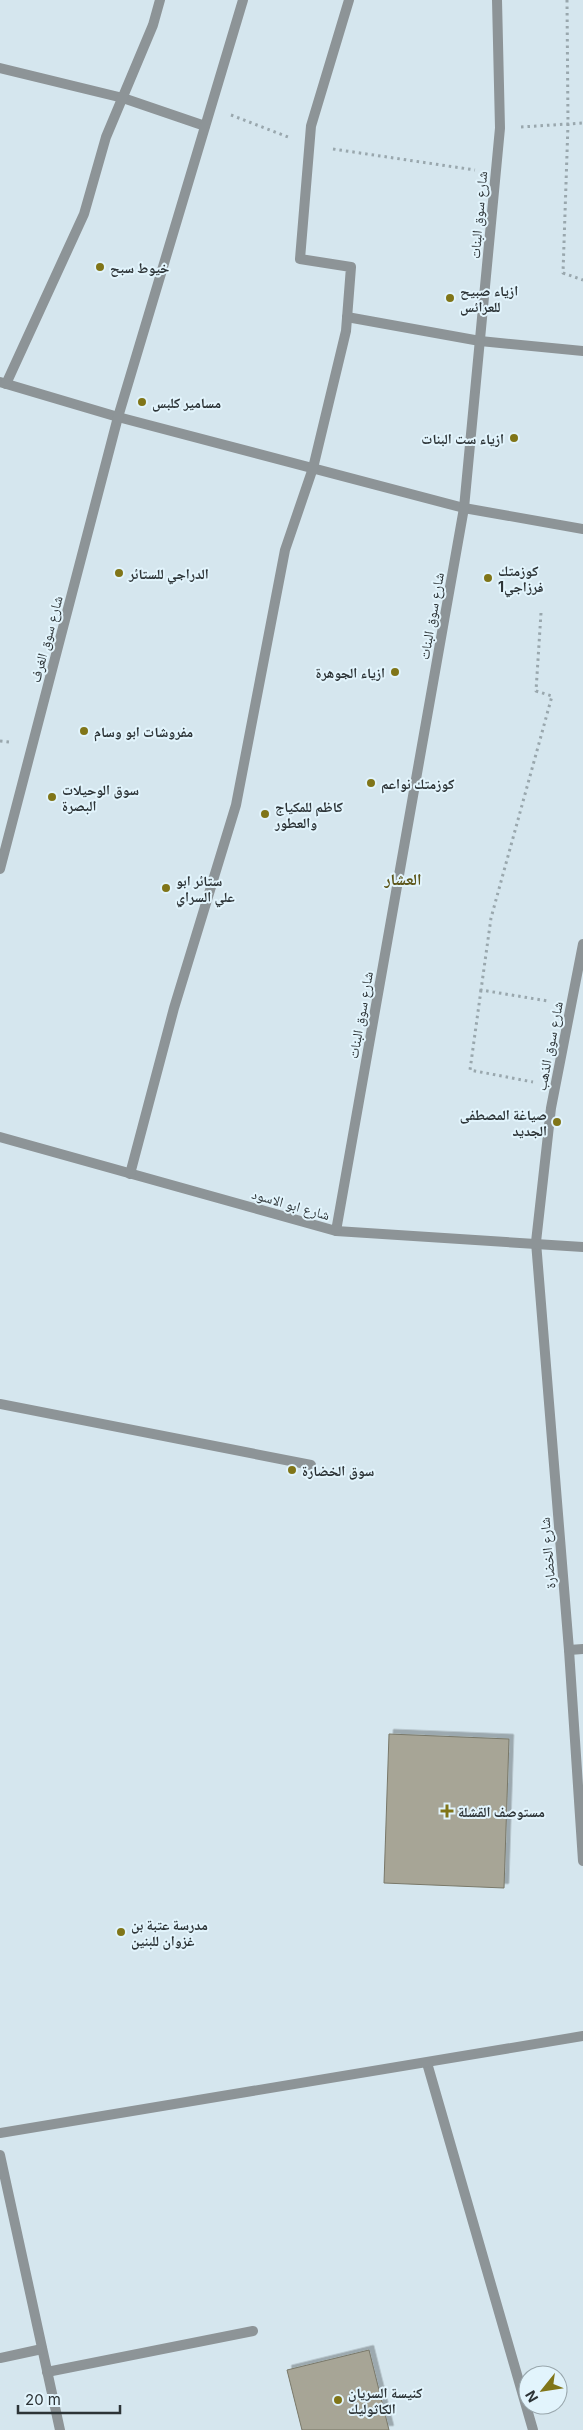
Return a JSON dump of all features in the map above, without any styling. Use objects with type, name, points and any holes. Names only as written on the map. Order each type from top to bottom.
[{"type":"street","points":[[160,0],[153,25],[106,137],[84,214],[3,383],[118,417],[464,508],[583,529]]},
{"type":"street","name":"شارع سوق الغرف","points":[[0,868],[118,417],[244,0]]},
{"type":"street","points":[[130,1174],[174,1008],[236,805],[285,550],[312,468],[346,331],[351,267],[300,259],[311,126],[349,0]]},
{"type":"street","name":"شارع سوق البنات","points":[[336,1231],[464,508],[500,128],[497,0]]},
{"type":"street","points":[[0,68],[123,98],[205,126]]},
{"type":"street","points":[[347,317],[480,341],[583,351]]},
{"type":"street","name":"شارع سوق الذهب","points":[[536,1242],[555,1086],[583,944]]},
{"type":"street","name":"شارع ابو الاسود","points":[[0,1137],[336,1231],[536,1242],[583,1247]]},
{"type":"street","name":"شارع الخضارة","points":[[536,1242],[569,1650],[583,1861]]},
{"type":"street","points":[[0,1404],[311,1465]]},
{"type":"street","points":[[569,1650],[583,1649]]},
{"type":"street","points":[[0,2133],[583,2036]]},
{"type":"street","points":[[427,2063],[533,2430]]},
{"type":"street","points":[[0,2155],[60,2430]]},
{"type":"street","points":[[47,2372],[252,2332]]},
{"type":"street","points":[[0,2358],[42,2350]]},
{"type":"path","points":[[567,0],[568,124],[563,273],[583,280]]},
{"type":"path","points":[[211,108],[309,145],[495,172]]},
{"type":"path","points":[[500,128],[583,123]]},
{"type":"path","points":[[541,613],[536,691],[552,696],[491,918],[470,1070],[555,1086]]},
{"type":"path","points":[[481,990],[571,1005]]},
{"type":"building","name":"مستوصف القشلة","points":[[389,1734],[509,1739],[504,1888],[384,1883]]},
{"type":"building","name":"كنيسة السريان الكاثوليك","points":[[369,2350],[389,2430],[302,2430],[287,2370]]},
{"type":"place","name":"خيوط سبح","points":[[100,267]]},
{"type":"place","name":"ازياء صبيح للعرائس","points":[[450,298]]},
{"type":"place","name":"مسامير كلبس","points":[[142,402]]},
{"type":"place","name":"ازياء ست البنات","points":[[514,438]]},
{"type":"place","name":"الدراجي للستائر","points":[[119,573]]},
{"type":"place","name":"كوزمتك فرزاجي1","points":[[488,578]]},
{"type":"place","name":"ازياء الجوهرة","points":[[395,672]]},
{"type":"place","name":"مفروشات ابو وسام","points":[[84,731]]},
{"type":"place","name":"كوزمتك نواعم","points":[[371,783]]},
{"type":"place","name":"سوق الوحيلات البصرة","points":[[52,797]]},
{"type":"place","name":"كاظم للمكياج والعطور","points":[[265,814]]},
{"type":"place","name":"ستائر ابو علي السراي","points":[[166,888]]},
{"type":"place","name":"صياغة المصطفى الجديد","points":[[557,1122]]},
{"type":"place","name":"سوق الخضارة","points":[[292,1470]]},
{"type":"place","name":"مستوصف القشلة","points":[[447,1811]]},
{"type":"place","name":"مدرسة عتبة بن غزوان للبنين","points":[[121,1932]]},
{"type":"place","name":"كنيسة السريان الكاثوليك","points":[[338,2400]]},
{"type":"district","name":"العشار","points":[[403,879]]}]
